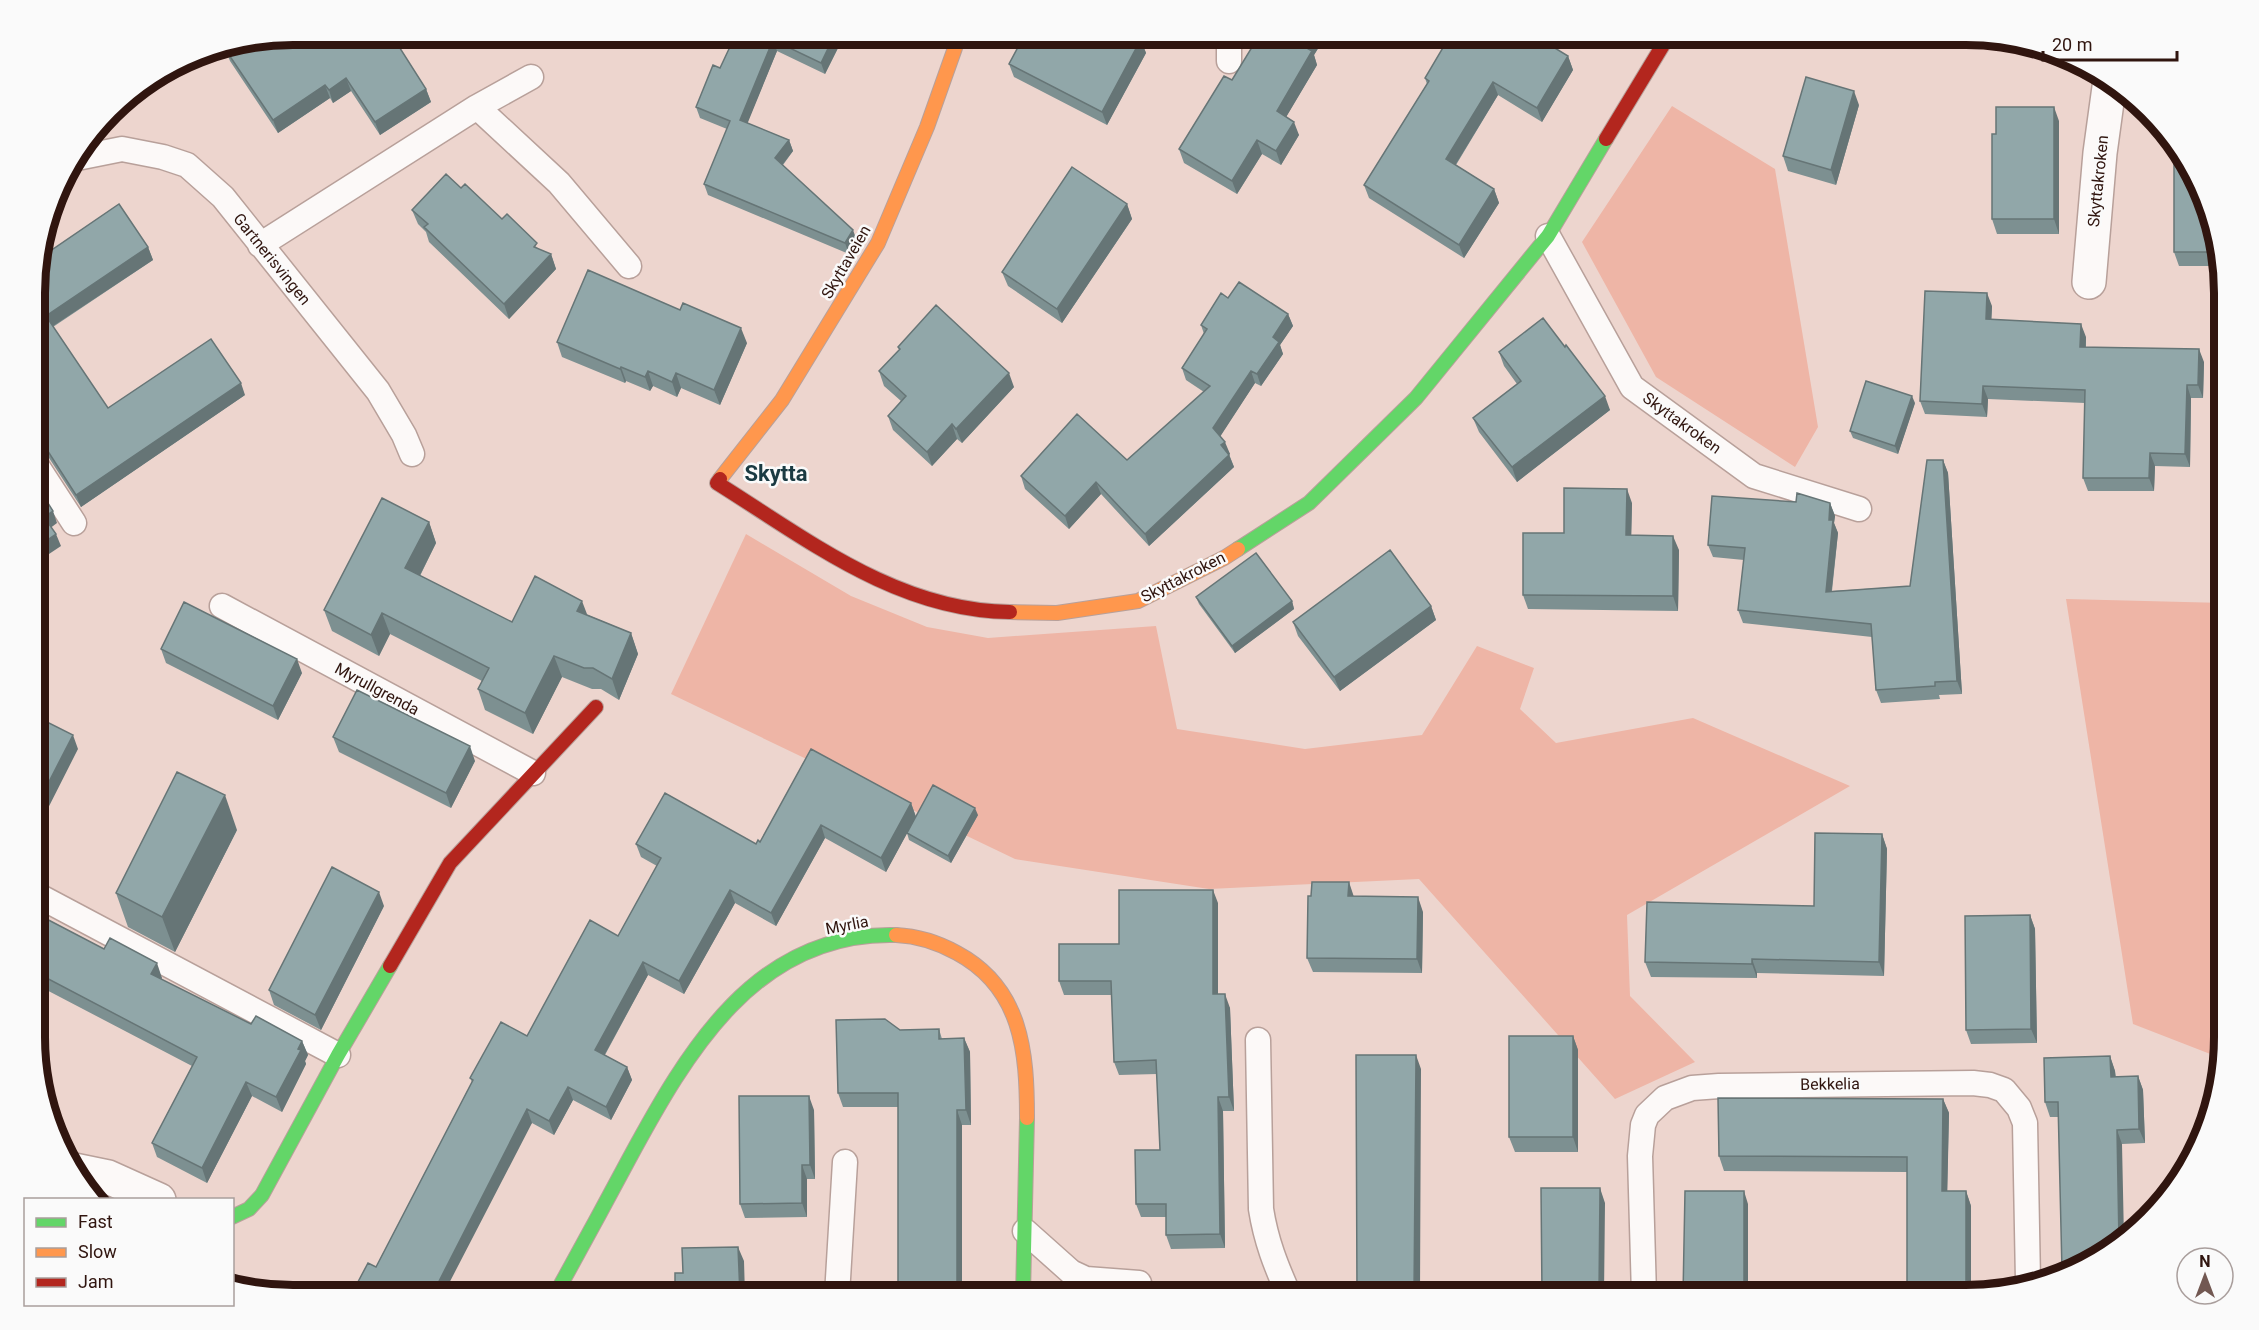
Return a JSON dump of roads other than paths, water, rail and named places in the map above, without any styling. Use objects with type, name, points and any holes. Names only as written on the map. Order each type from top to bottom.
[{"type":"street","name":"Skyttaveien","points":[[717,483],[782,400],[878,243],[927,127],[955,45]]},
{"type":"street","name":"Skyttakroken","points":[[717,483],[858,572],[920,598],[989,612],[1045,613],[1138,601],[1224,558],[1309,503],[1416,398],[1548,236],[1662,45]]},
{"type":"street","name":"Skyttakroken","points":[[2089,282],[2100,153],[2109,90]]},
{"type":"street","points":[[234,1216],[249,1209],[262,1195],[338,1054],[450,863],[596,707]]},
{"type":"street","name":"Myrlia","points":[[560,1285],[651,1118],[683,1065],[707,1032],[759,979],[785,962],[811,950],[886,934],[910,937],[952,951],[972,962],[989,976],[1002,992],[1019,1035],[1025,1071],[1027,1155],[1023,1285]]},
{"type":"street","points":[[86,1173],[108,1178],[154,1198]]},
{"type":"lane","points":[[1229,45],[1229,61]]},
{"type":"lane","points":[[260,245],[477,107],[531,77]]},
{"type":"lane","points":[[477,107],[559,183],[629,266]]},
{"type":"lane","name":"Gartnerisvingen","points":[[86,156],[122,149],[163,157],[187,165],[223,197],[378,391],[404,435],[412,454]]},
{"type":"lane","name":"Skyttakroken","points":[[1548,236],[1632,387],[1754,476],[1858,509]]},
{"type":"lane","points":[[45,478],[74,523]]},
{"type":"lane","name":"Myrullgrenda","points":[[222,606],[533,773]]},
{"type":"lane","points":[[45,899],[338,1054]]},
{"type":"lane","points":[[1258,1040],[1261,1209],[1272,1259],[1284,1285]]},
{"type":"lane","name":"Bekkelia","points":[[1644,1285],[1640,1156],[1643,1125],[1647,1115],[1665,1098],[1692,1088],[1719,1086],[1951,1082],[1990,1085],[2004,1090],[2014,1099],[2025,1123],[2028,1277]]},
{"type":"lane","points":[[838,1285],[845,1162]]},
{"type":"lane","points":[[1025,1231],[1071,1272],[1086,1279],[1139,1283]]},
{"type":"district","name":"Skytta","points":[[776,473]]}]
